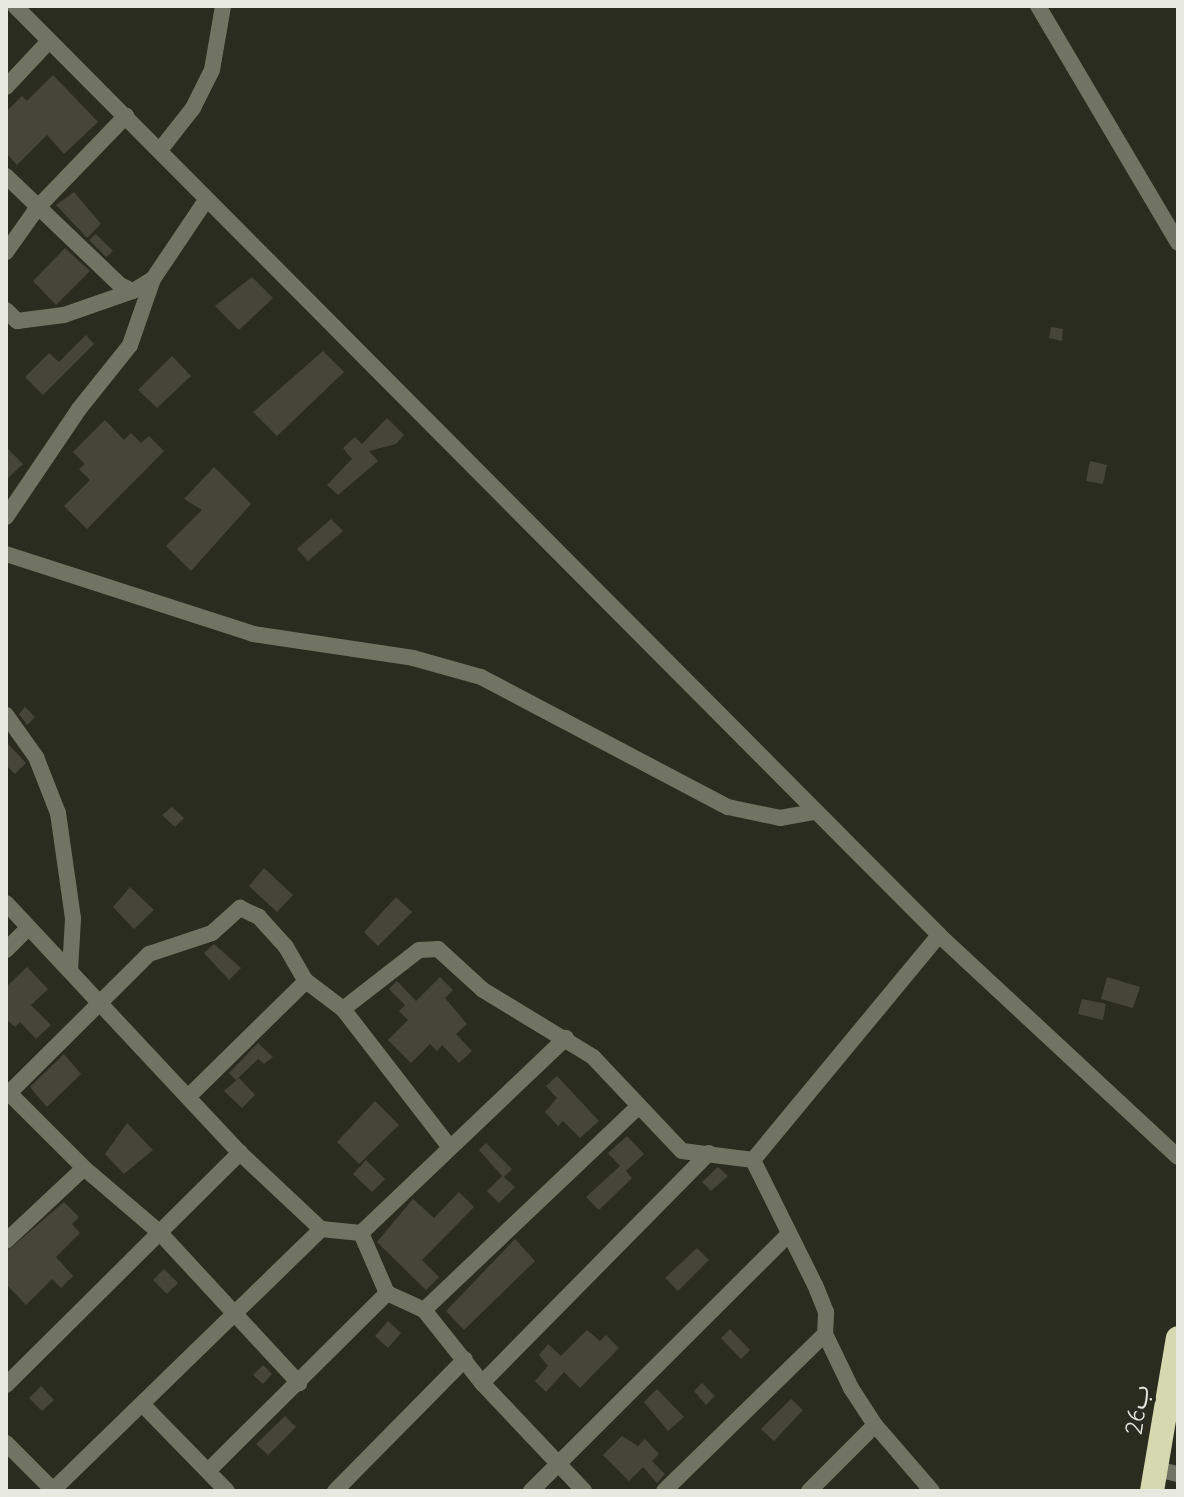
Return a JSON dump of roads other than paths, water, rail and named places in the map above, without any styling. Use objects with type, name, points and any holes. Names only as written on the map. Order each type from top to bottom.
[{"type":"highway","name":"26ب","points":[[1162,1478],[1178,1338]]},
{"type":"street","points":[[15,6],[814,812],[939,935],[1178,1157]]},
{"type":"street","points":[[160,150],[193,108],[212,70],[223,6]]},
{"type":"street","points":[[1038,6],[1178,243]]},
{"type":"street","points":[[6,87],[49,41]]},
{"type":"street","points":[[6,252],[38,207],[126,116]]},
{"type":"street","points":[[6,176],[120,285],[133,291]]},
{"type":"street","points":[[6,517],[79,409],[130,345],[153,279],[206,200]]},
{"type":"street","points":[[6,310],[17,321],[64,315],[133,291],[153,279]]},
{"type":"street","points":[[6,554],[253,634],[413,658],[481,677],[728,807],[780,818],[814,812]]},
{"type":"street","points":[[6,715],[36,757],[58,813],[73,919],[70,971]]},
{"type":"street","points":[[6,903],[240,1153],[321,1229],[361,1233]]},
{"type":"street","points":[[299,1383],[160,1233],[84,1168],[8,1094],[149,954],[212,933],[240,908],[259,917],[286,947],[306,981],[343,1009],[449,1146]]},
{"type":"street","points":[[6,950],[28,928]]},
{"type":"street","points":[[753,1160],[939,935]]},
{"type":"street","points":[[343,1009],[419,950],[438,949],[483,990],[593,1057],[637,1108],[682,1151],[753,1160]]},
{"type":"street","points":[[188,1097],[306,981]]},
{"type":"street","points":[[361,1233],[566,1038]]},
{"type":"street","points":[[424,1310],[637,1108]]},
{"type":"street","points":[[6,1385],[240,1153]]},
{"type":"street","points":[[482,1383],[709,1153]]},
{"type":"street","points":[[753,1160],[826,1312],[825,1334],[875,1425],[932,1491]]},
{"type":"street","points":[[6,1241],[84,1168]]},
{"type":"street","points":[[6,1443],[53,1491],[321,1229]]},
{"type":"street","points":[[361,1233],[387,1293],[424,1310],[482,1383],[584,1491]]},
{"type":"street","points":[[531,1491],[787,1236]]},
{"type":"street","points":[[208,1471],[387,1293]]},
{"type":"street","points":[[664,1491],[825,1334]]},
{"type":"street","points":[[335,1491],[465,1359]]},
{"type":"street","points":[[143,1405],[227,1491]]},
{"type":"street","points":[[809,1491],[875,1425]]}]
